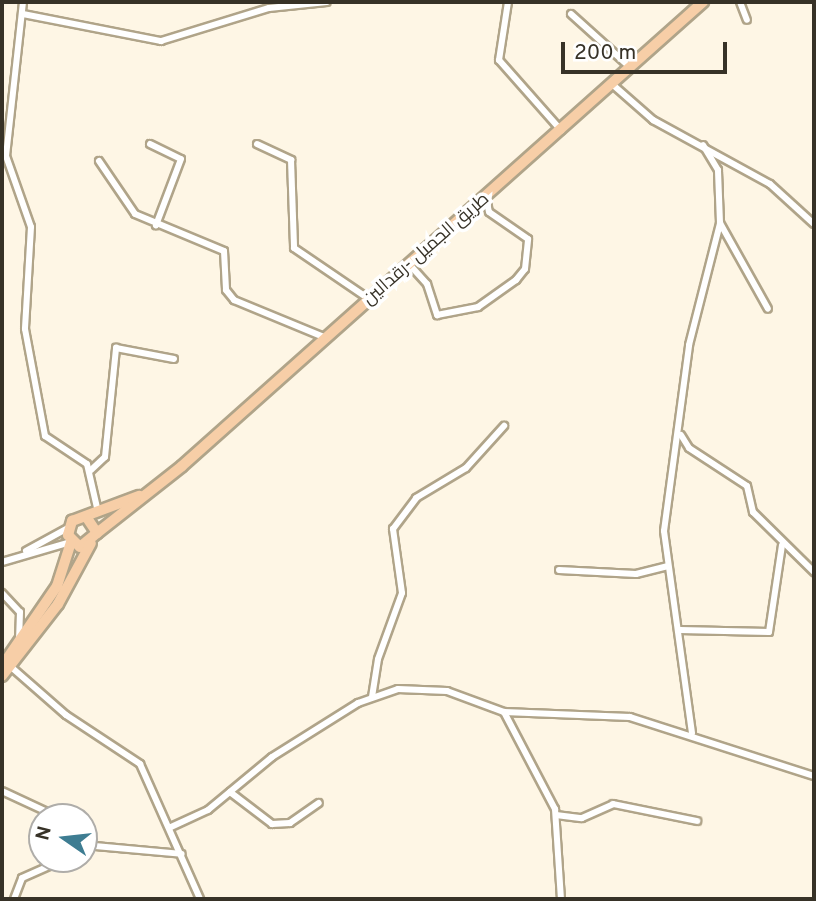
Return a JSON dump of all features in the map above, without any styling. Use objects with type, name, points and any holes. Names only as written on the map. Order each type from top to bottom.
[{"type":"main road","name":"طريق الجميل -رقدالين","points":[[6,665],[58,604],[97,533],[486,198],[703,2]]},
{"type":"main road","points":[[2,676],[6,665],[57,586],[71,542],[68,528],[146,493]]},
{"type":"main road","points":[[87,518],[97,533]]},
{"type":"main road","points":[[71,542],[91,543]]},
{"type":"street","points":[[23,2],[6,156],[30,228],[25,329],[45,436],[91,470],[98,513]]},
{"type":"street","points":[[23,15],[162,41],[269,8],[327,2]]},
{"type":"street","points":[[508,2],[499,60],[561,130]]},
{"type":"street","points":[[740,2],[747,20]]},
{"type":"street","points":[[571,14],[631,68]]},
{"type":"street","points":[[612,85],[653,120],[729,159],[769,184],[814,224]]},
{"type":"street","points":[[150,144],[181,159],[156,225]]},
{"type":"street","points":[[257,144],[291,160],[294,248],[369,299]]},
{"type":"street","points":[[692,733],[680,630],[668,566],[665,505],[681,435],[689,345],[720,223],[718,170],[703,145]]},
{"type":"street","points":[[718,170],[729,159]]},
{"type":"street","points":[[99,161],[128,206],[156,225],[224,251],[226,290],[234,300],[326,338]]},
{"type":"street","points":[[409,264],[427,284],[437,315],[478,307],[516,280],[525,269],[527,239],[489,212],[486,198]]},
{"type":"street","points":[[720,223],[768,309]]},
{"type":"street","points":[[91,470],[105,457],[116,348],[174,359]]},
{"type":"street","points":[[372,697],[378,659],[402,593],[393,529],[416,498],[466,468],[504,426]]},
{"type":"street","points":[[681,435],[689,448],[747,486],[752,512],[782,545],[814,572]]},
{"type":"street","points":[[16,558],[68,528]]},
{"type":"street","points":[[2,562],[71,542]]},
{"type":"street","points":[[680,630],[769,632],[782,545]]},
{"type":"street","points":[[559,570],[636,574],[668,566]]},
{"type":"street","points":[[2,593],[21,620],[6,665],[66,715],[140,764],[171,827],[200,899]]},
{"type":"street","points":[[171,827],[230,792],[272,757],[372,697],[398,689],[447,691],[504,712],[630,717],[692,733],[814,776]]},
{"type":"street","points":[[504,712],[556,815],[552,845],[561,899]]},
{"type":"street","points":[[2,791],[28,803]]},
{"type":"street","points":[[230,792],[272,824],[290,822],[319,803]]},
{"type":"street","points":[[556,815],[582,818],[613,804],[697,821]]},
{"type":"street","points":[[98,846],[182,854]]},
{"type":"street","points":[[14,899],[22,878],[33,873]]}]
